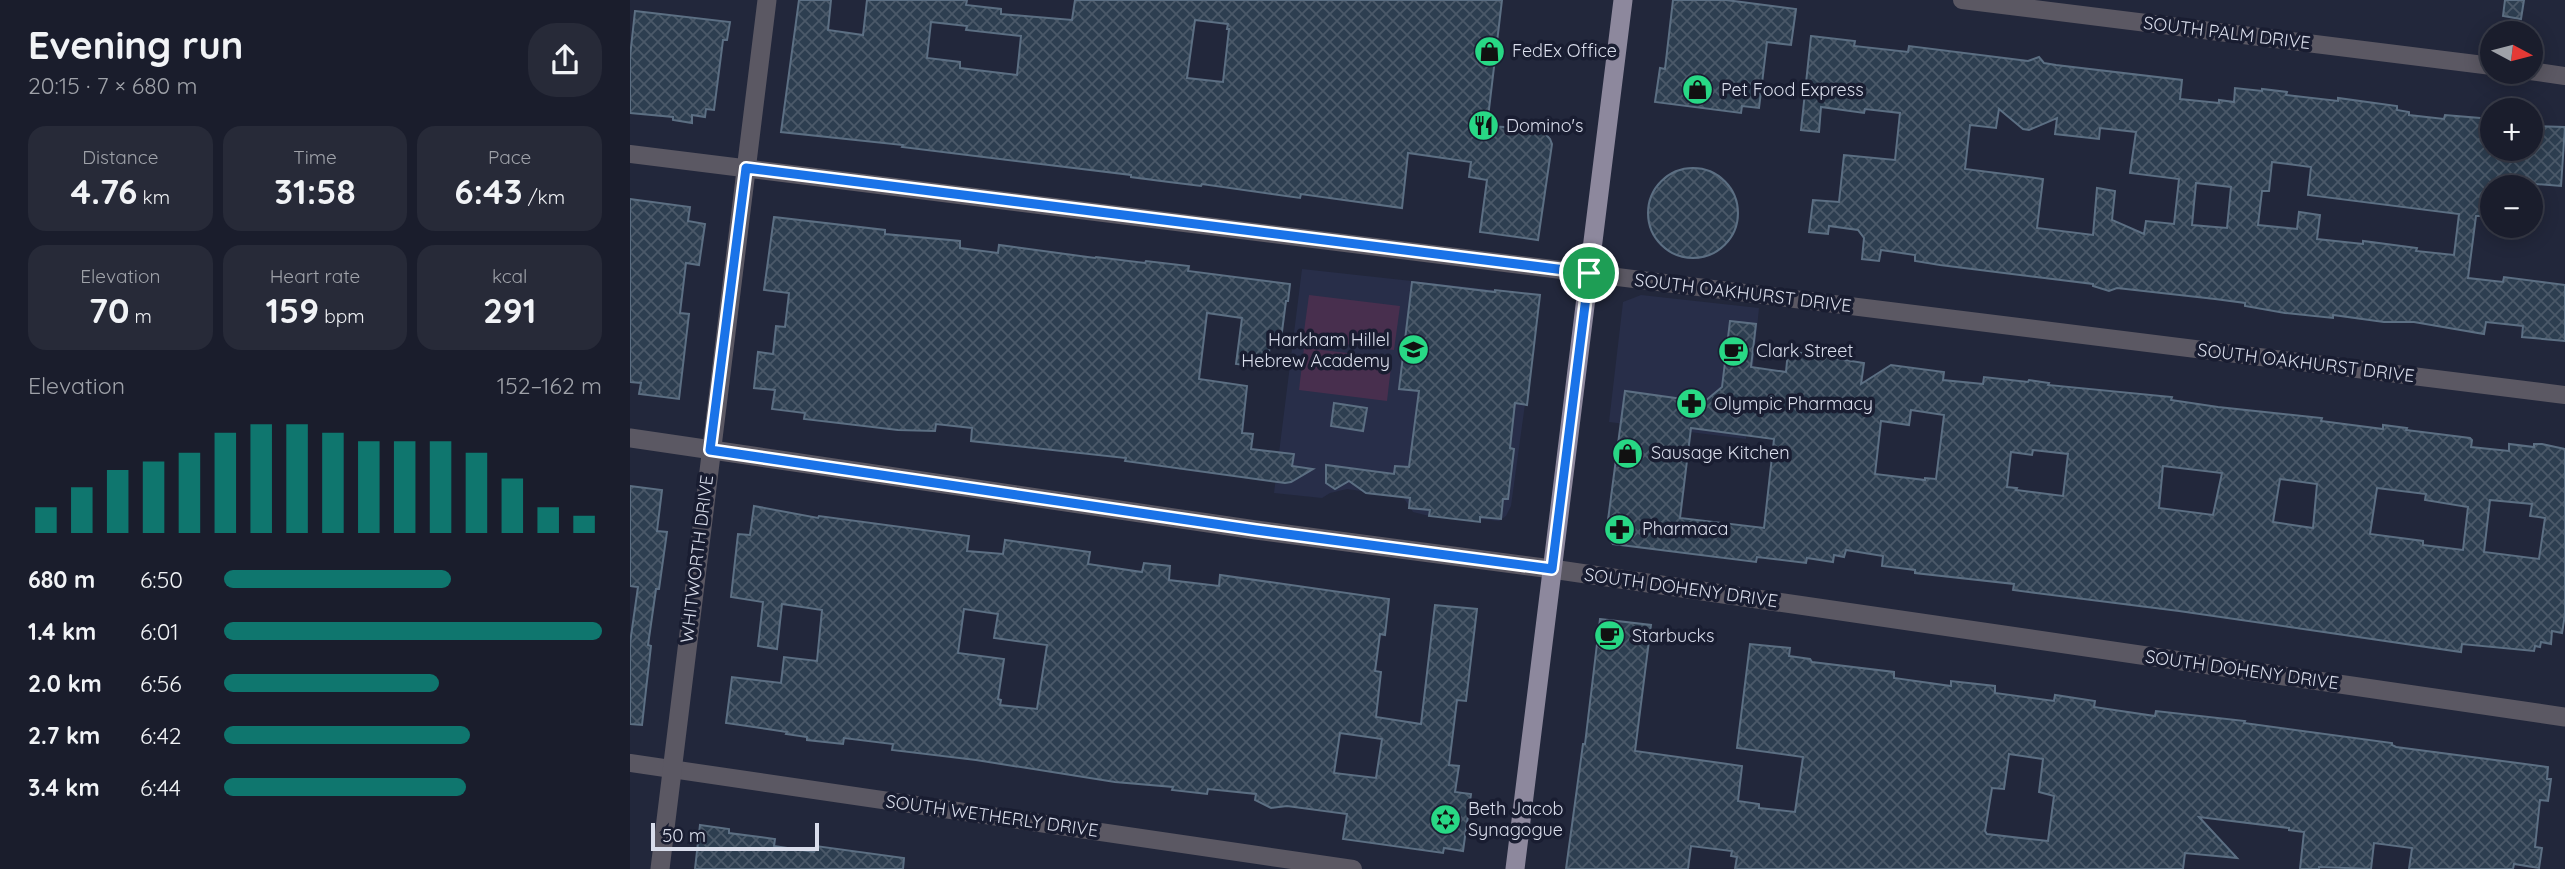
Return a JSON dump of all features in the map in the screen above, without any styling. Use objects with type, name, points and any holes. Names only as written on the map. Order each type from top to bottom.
[{"type":"main road","points":[[1515,869],[1623,0]]},
{"type":"street","name":"WHITWORTH DRIVE","points":[[660,869],[767,0]]},
{"type":"street","name":"SOUTH PALM DRIVE","points":[[1962,0],[2480,65]]},
{"type":"street","points":[[2543,73],[2565,76]]},
{"type":"street","name":"SOUTH OAKHURST DRIVE","points":[[630,154],[2565,395]]},
{"type":"street","name":"SOUTH DOHENY DRIVE","points":[[630,438],[2565,717]]},
{"type":"street","name":"SOUTH WETHERLY DRIVE","points":[[630,763],[1353,869]]},
{"type":"shaded area","name":"Harkham Hillel Hebrew Academy","points":[[1302,269],[1540,295],[1511,506],[1506,516],[1499,521],[1480,519],[1480,522],[1429,516],[1413,512],[1403,497],[1347,489],[1322,498],[1274,493]]},
{"type":"shaded area","points":[[1309,295],[1400,306],[1394,350],[1303,339]]},
{"type":"shaded area","points":[[1641,295],[1759,308],[1746,439],[1609,422],[1623,302]]},
{"type":"shaded area","points":[[1304,348],[1392,358],[1387,401],[1299,390]]},
{"type":"building","points":[[799,0],[831,0],[828,30],[863,35],[867,0],[967,0],[966,5],[1001,9],[1001,14],[1072,20],[1075,0],[1502,0],[1487,126],[1537,129],[1543,131],[1552,144],[1538,240],[1480,232],[1487,180],[1469,177],[1471,162],[1408,153],[1402,208],[1301,194],[1300,198],[1202,184],[1201,186],[902,147],[903,145],[781,132]],"holes":[[[1195,20],[1228,24],[1223,82],[1187,78]],[[931,22],[967,26],[966,30],[1021,36],[1017,75],[960,68],[960,62],[927,58]]]},
{"type":"building","points":[[1673,0],[1726,0],[1796,9],[1791,45],[1767,42],[1759,108],[1742,106],[1741,113],[1655,102],[1660,68],[1665,69]]},
{"type":"building","points":[[2505,0],[2524,0],[2521,19],[2503,16]]},
{"type":"building","points":[[635,11],[730,22],[727,40],[723,40],[714,110],[706,109],[705,117],[692,115],[692,123],[673,120],[673,117],[630,113],[630,57]]},
{"type":"building","points":[[1811,36],[1855,41],[1854,46],[1908,52],[1909,46],[2028,61],[2039,57],[2044,63],[2056,65],[2182,80],[2180,99],[2234,102],[2235,88],[2262,89],[2287,92],[2286,95],[2338,101],[2338,98],[2397,106],[2397,110],[2409,112],[2409,115],[2444,119],[2445,115],[2480,118],[2480,161],[2543,161],[2543,126],[2565,127],[2561,186],[2543,185],[2543,175],[2480,175],[2480,216],[2476,216],[2468,278],[2503,282],[2504,277],[2565,285],[2565,341],[2522,337],[2523,326],[2486,322],[2484,334],[2414,322],[2285,313],[2215,299],[2117,288],[2109,291],[2093,284],[1915,261],[1915,255],[1881,250],[1879,261],[1862,259],[1864,238],[1858,230],[1829,226],[1828,234],[1809,232],[1813,200],[1839,202],[1844,155],[1895,160],[1900,113],[1865,109],[1864,113],[1821,107],[1819,132],[1801,130]],"holes":[[[1999,109],[2023,129],[2029,130],[2057,118],[2055,134],[2099,139],[2100,128],[2136,132],[2130,173],[2179,179],[2174,224],[2146,221],[2144,234],[2112,220],[2115,191],[2097,188],[2093,235],[2037,228],[2043,179],[1965,169],[1970,125],[1996,128]],[[2272,162],[2311,167],[2308,195],[2459,214],[2454,255],[2363,241],[2363,244],[2317,239],[2320,215],[2299,212],[2297,229],[2258,225],[2262,191],[2269,191]],[[2196,183],[2231,187],[2227,228],[2192,225]]]},
{"type":"building","points":[[1684,168],[1702,168],[1718,175],[1731,188],[1738,204],[1738,222],[1731,238],[1718,251],[1702,258],[1684,258],[1668,251],[1655,238],[1648,222],[1648,204],[1655,188],[1668,175]]},
{"type":"building","points":[[630,199],[690,207],[688,221],[705,224],[699,265],[686,263],[680,313],[689,314],[679,399],[639,394],[641,383],[630,382]]},
{"type":"building","points":[[774,217],[885,230],[885,234],[960,241],[960,248],[998,253],[999,245],[1095,258],[1189,266],[1188,271],[1290,284],[1281,339],[1271,337],[1267,368],[1236,364],[1242,318],[1207,313],[1199,379],[1247,386],[1242,433],[1253,434],[1251,449],[1294,454],[1292,466],[1313,469],[1285,483],[1125,461],[1126,458],[971,441],[972,428],[936,424],[935,431],[898,430],[804,419],[805,413],[772,409],[775,390],[754,388],[758,352],[773,354],[776,326],[785,327],[789,293],[764,290]]},
{"type":"building","points":[[1412,282],[1540,295],[1527,405],[1515,403],[1510,448],[1514,449],[1508,499],[1503,499],[1501,519],[1480,517],[1480,522],[1429,516],[1430,510],[1409,508],[1410,498],[1366,493],[1349,481],[1335,489],[1326,483],[1326,465],[1394,474],[1395,466],[1409,467],[1419,391],[1399,389]]},
{"type":"building","points":[[1730,321],[1756,324],[1751,367],[1786,372],[1788,351],[1864,363],[1861,384],[1891,365],[1944,372],[1943,380],[1983,384],[1984,377],[2029,380],[2049,383],[2048,385],[2172,397],[2171,400],[2322,418],[2321,421],[2383,429],[2383,425],[2407,428],[2406,430],[2470,438],[2471,447],[2509,451],[2509,444],[2534,447],[2534,444],[2542,444],[2565,449],[2565,615],[2562,633],[2552,631],[2551,644],[2541,642],[2540,647],[2535,646],[2534,651],[2462,644],[2461,652],[2013,590],[2014,584],[1915,573],[1915,570],[1882,566],[1883,556],[1846,550],[1844,557],[1834,555],[1833,562],[1807,558],[1806,563],[1757,557],[1756,562],[1613,544],[1606,535],[1625,391],[1704,402],[1722,387]],"holes":[[[1911,410],[1944,415],[1936,479],[1875,474],[1881,421],[1909,425]],[[1691,428],[1774,439],[1764,528],[1680,518]],[[2033,450],[2068,454],[2063,496],[2007,487],[2011,452],[2032,455]],[[2163,466],[2222,473],[2213,515],[2159,508]],[[2280,479],[2317,484],[2313,528],[2273,522]],[[2377,488],[2426,494],[2425,500],[2468,507],[2463,550],[2423,545],[2423,541],[2370,534]],[[2490,500],[2532,504],[2530,516],[2545,518],[2539,559],[2484,552]]]},
{"type":"building","points":[[1334,403],[1367,408],[1363,431],[1331,426]]},
{"type":"building","points":[[630,486],[662,490],[657,531],[667,532],[648,645],[651,646],[642,725],[630,724],[630,643],[638,587],[630,586]]},
{"type":"building","points":[[754,506],[818,518],[819,516],[969,536],[967,551],[1003,554],[1005,540],[1090,552],[1088,564],[1142,572],[1144,563],[1170,566],[1169,580],[1219,586],[1220,575],[1389,599],[1385,635],[1380,634],[1375,671],[1381,672],[1376,717],[1421,724],[1435,605],[1477,609],[1466,701],[1457,700],[1449,765],[1459,766],[1455,792],[1471,794],[1463,851],[1444,848],[1443,853],[1343,839],[1347,814],[1287,806],[1271,808],[1255,800],[1256,794],[1208,789],[1207,794],[1172,790],[1173,787],[1115,782],[892,750],[893,744],[844,738],[843,744],[807,740],[807,737],[786,734],[787,732],[726,723],[732,677],[781,683],[784,657],[817,661],[822,610],[782,604],[777,649],[758,646],[763,602],[731,597],[738,534],[750,535]],"holes":[[[964,609],[998,614],[994,638],[1047,645],[1037,709],[1000,705],[1001,700],[998,699],[1004,659],[958,653]],[[1340,733],[1382,739],[1376,778],[1334,773]]]},
{"type":"building","points":[[1600,619],[1651,625],[1635,751],[1742,766],[1738,801],[1759,804],[1759,808],[1795,812],[1803,757],[1737,748],[1750,644],[1790,648],[1789,656],[1810,659],[1812,662],[1894,672],[1894,678],[1951,686],[1951,681],[1995,686],[1995,693],[2054,701],[2055,695],[2095,701],[2094,707],[2155,716],[2156,711],[2245,721],[2244,723],[2392,743],[2396,747],[2548,767],[2547,779],[2551,779],[2548,801],[2540,800],[2535,847],[2542,848],[2539,868],[2514,864],[2513,869],[2409,869],[2412,848],[2374,843],[2371,869],[2300,869],[2304,832],[2199,817],[2237,858],[2185,853],[2183,869],[1735,869],[1737,857],[1731,856],[1732,851],[1691,846],[1688,869],[1566,869]],"holes":[[[2009,754],[2043,759],[2039,792],[2054,796],[2048,841],[1987,834],[1985,831],[1992,788],[2004,789]]]},
{"type":"building","points":[[700,825],[729,829],[729,833],[775,839],[774,846],[814,852],[816,846],[904,858],[903,869],[695,869]]},
{"type":"place","name":"FedEx Office","points":[[1489,51]]},
{"type":"place","name":"Pet Food Express","points":[[1698,90]]},
{"type":"place","name":"Domino's","points":[[1483,126]]},
{"type":"place","name":"Harkham Hillel Hebrew Academy","points":[[1413,350]]},
{"type":"place","name":"Clark Street","points":[[1733,351]]},
{"type":"place","name":"Olympic Pharmacy","points":[[1691,404]]},
{"type":"place","name":"Sausage Kitchen","points":[[1628,453]]},
{"type":"place","name":"Pharmaca","points":[[1619,529]]},
{"type":"place","name":"Starbucks","points":[[1609,636]]},
{"type":"place","name":"Beth Jacob Synagogue","points":[[1445,819]]},
{"type":"route","points":[[746,168],[1589,273],[1552,569],[1256,530],[710,450],[746,168]]}]
